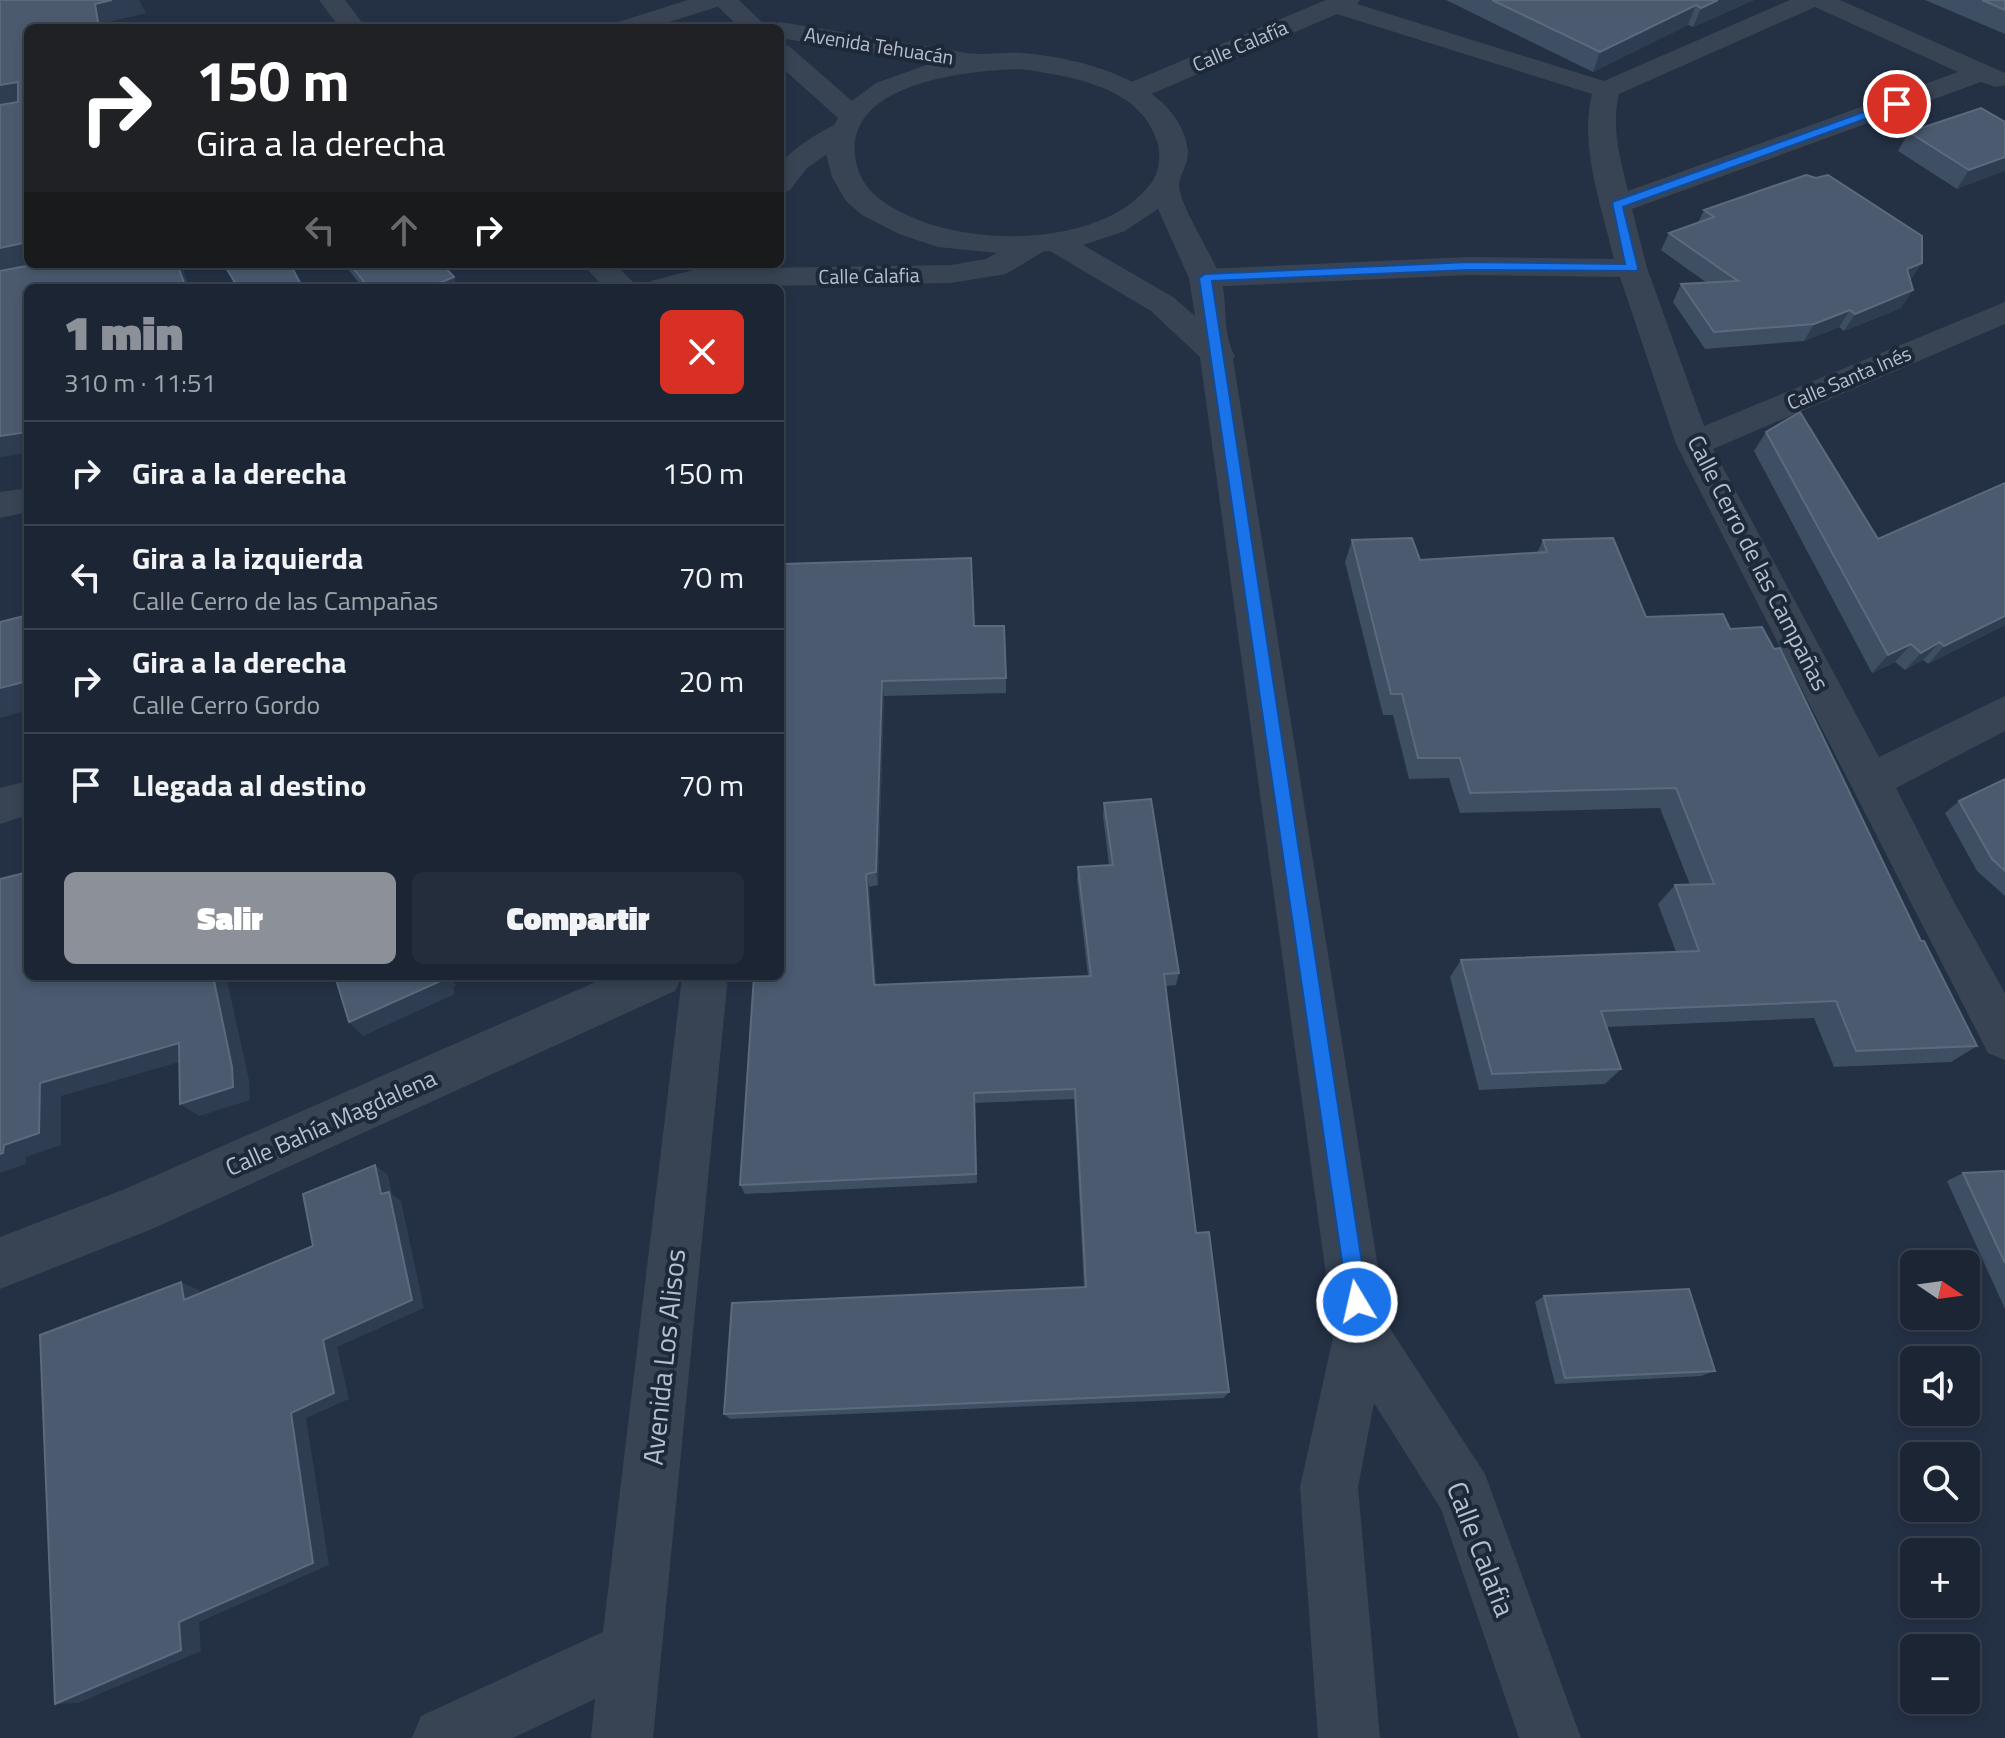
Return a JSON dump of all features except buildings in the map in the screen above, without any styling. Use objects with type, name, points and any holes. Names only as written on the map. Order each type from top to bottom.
[{"type":"street","points":[[332,0],[344,24]]},
{"type":"street","points":[[637,24],[714,0]]},
{"type":"street","points":[[724,0],[754,24]]},
{"type":"street","points":[[1341,3],[1606,90],[1811,0]]},
{"type":"street","points":[[1819,0],[1993,78]]},
{"type":"street","name":"Calle Calafía","points":[[1132,92],[1341,3]]},
{"type":"street","name":"Avenida Tehuacán","points":[[784,31],[978,62]]},
{"type":"street","name":"Avenida Tehuacán","points":[[784,56],[848,122]]},
{"type":"street","points":[[784,179],[797,162],[848,122],[868,100],[904,81],[946,67],[978,62],[1020,61],[1062,66],[1100,76],[1132,92],[1157,112],[1171,135],[1175,160],[1165,185],[1148,204],[1123,220],[1092,233],[1045,243],[963,242],[922,234],[878,214],[849,187],[838,158],[848,122]]},
{"type":"street","points":[[1616,205],[1993,78]]},
{"type":"street","name":"Calle Cerro de las Campañas","points":[[1606,90],[1601,112],[1603,144],[1616,205],[1632,268],[1693,444],[1871,781],[1938,916],[2005,1038]]},
{"type":"street","name":"Calle Calafia","points":[[1165,185],[1177,221],[1205,278],[1219,356],[1361,1333],[1329,1487],[1349,1738]]},
{"type":"street","points":[[1045,243],[1162,304],[1219,356]]},
{"type":"street","name":"Calle Calafia","points":[[672,284],[704,271],[951,274],[995,267],[1045,243]]},
{"type":"street","points":[[1205,278],[1469,266],[1632,268]]},
{"type":"street","points":[[601,268],[619,284]]},
{"type":"street","name":"Calle Santa Inés","points":[[1693,444],[2005,312]]},
{"type":"street","points":[[0,505],[24,501]]},
{"type":"street","points":[[1871,781],[2005,712]]},
{"type":"street","points":[[0,806],[24,799]]},
{"type":"street","name":"Calle Bahía Magdalena","points":[[0,1263],[134,1211],[650,980]]},
{"type":"street","name":"Avenida Los Alisos","points":[[622,1738],[705,980]]},
{"type":"street","name":"Calle Calafia","points":[[1361,1333],[1465,1494],[1550,1738]]},
{"type":"street","points":[[443,1738],[632,1650]]},
{"type":"route","points":[[1357,1302],[1205,278],[1469,266],[1632,268],[1616,205],[1897,104]]}]
